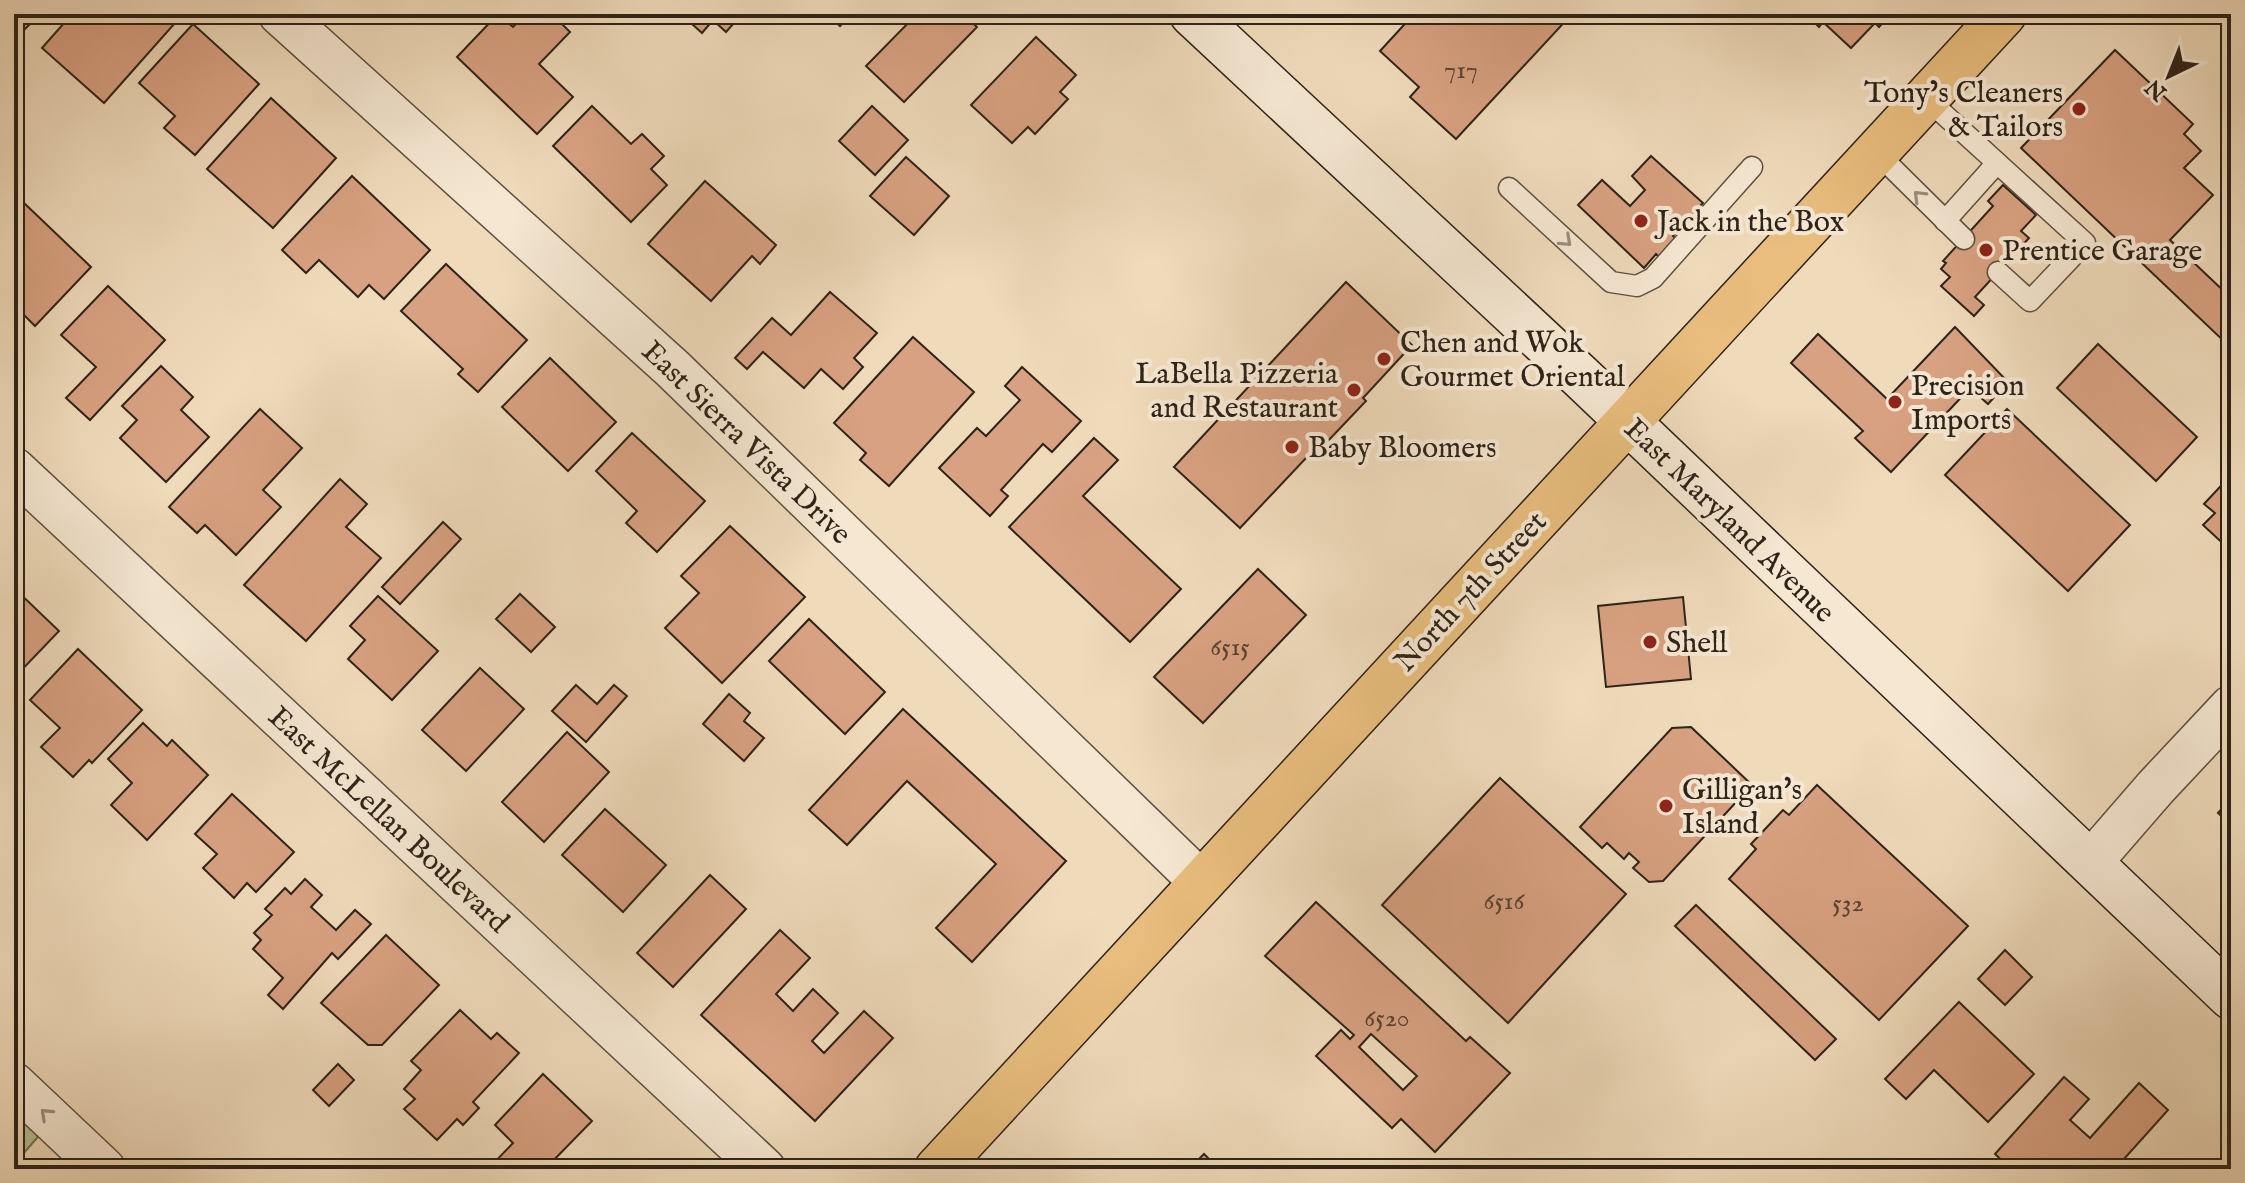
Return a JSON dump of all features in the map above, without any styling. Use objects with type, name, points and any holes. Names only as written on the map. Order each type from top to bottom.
[{"type":"main road","name":"North 7th Street","points":[[937,1169],[2004,14]]},
{"type":"street","name":"East Sierra Vista Drive","points":[[280,14],[673,369],[1202,883]]},
{"type":"street","name":"East Maryland Avenue","points":[[1192,14],[1626,420],[2231,997]]},
{"type":"street","name":"East McLellan Boulevard","points":[[14,469],[764,1169]]},
{"type":"street","points":[[2090,863],[2231,707]]},
{"type":"street","points":[[14,1084],[79,1161]]},
{"type":"lane","points":[[1926,98],[2085,243],[2030,301],[1998,272]]},
{"type":"lane","points":[[1876,152],[1964,239]]},
{"type":"lane","points":[[1945,221],[1997,163]]},
{"type":"lane","points":[[1509,188],[1611,282],[1637,286],[1653,278],[1752,167]]},
{"type":"green space","points":[[14,1098],[40,1129],[37,1138],[14,1164]]},
{"type":"building","points":[[14,14],[40,14],[14,40]]},
{"type":"building","points":[[72,14],[183,14],[104,103],[42,48]]},
{"type":"building","points":[[498,14],[513,27],[526,14],[552,14],[570,32],[539,64],[573,97],[537,134],[457,57]]},
{"type":"building","points":[[681,14],[742,14],[726,32],[713,20],[702,33]]},
{"type":"building","points":[[827,14],[851,14],[840,26]]},
{"type":"building","points":[[917,14],[963,14],[977,27],[904,102],[866,66]]},
{"type":"building","points":[[1414,14],[1572,14],[1456,139],[1410,97],[1419,87],[1380,51]]},
{"type":"building","points":[[1806,14],[1891,14],[1879,27],[1875,23],[1851,48],[1823,22],[1819,27]]},
{"type":"building","points":[[193,24],[259,84],[195,155],[164,128],[175,116],[139,83]]},
{"type":"building","points":[[1036,37],[1076,75],[1060,92],[1068,99],[1035,134],[1028,127],[1012,143],[971,105]]},
{"type":"building","points":[[2115,50],[2193,124],[2184,134],[2201,151],[2184,168],[2213,195],[2170,240],[2231,298],[2231,348],[2021,148]]},
{"type":"building","points":[[271,98],[336,158],[273,228],[207,169]]},
{"type":"building","points":[[592,106],[631,144],[642,134],[664,156],[651,169],[667,185],[631,222],[553,146]]},
{"type":"building","points":[[872,106],[908,140],[875,175],[839,141]]},
{"type":"building","name":"Jack in the Box","points":[[1651,156],[1703,203],[1673,236],[1681,244],[1664,262],[1656,254],[1644,268],[1578,205],[1602,180],[1630,206],[1645,190],[1632,176]]},
{"type":"building","points":[[906,157],[949,196],[914,235],[870,196]]},
{"type":"building","points":[[352,176],[430,250],[384,299],[369,285],[358,297],[319,260],[306,273],[282,250]]},
{"type":"building","points":[[705,181],[776,245],[760,264],[752,256],[711,301],[648,244]]},
{"type":"building","name":"Prentice Garage","points":[[2003,185],[2036,215],[2021,231],[2029,238],[1975,297],[1984,305],[1974,316],[1941,286],[1950,277],[1941,269],[1946,263],[1943,261],[1993,206],[1988,201]]},
{"type":"building","points":[[23,202],[91,267],[35,326],[14,305],[14,211]]},
{"type":"building","points":[[446,264],[527,340],[478,392],[458,374],[463,369],[401,311]]},
{"type":"building","points":[[1346,282],[1412,345],[1363,398],[1366,401],[1325,444],[1322,441],[1240,528],[1174,467]]},
{"type":"building","points":[[108,286],[165,340],[90,420],[66,398],[96,367],[61,335]]},
{"type":"building","points":[[830,292],[877,333],[854,358],[863,367],[843,389],[821,369],[804,388],[763,352],[747,369],[735,358],[772,318],[791,335]]},
{"type":"building","name":"Precision Imports","points":[[1955,327],[2008,382],[1988,404],[1970,388],[1891,472],[1855,438],[1863,431],[1791,363],[1818,334],[1887,399]]},
{"type":"building","points":[[913,337],[974,392],[889,486],[860,460],[866,453],[834,423]]},
{"type":"building","points":[[2098,344],[2197,437],[2156,481],[2057,388]]},
{"type":"building","points":[[550,358],[616,422],[568,471],[502,407]]},
{"type":"building","points":[[161,366],[193,397],[181,410],[209,437],[166,482],[120,438],[137,420],[122,406]]},
{"type":"building","points":[[1022,367],[1081,421],[1052,452],[1043,444],[1001,490],[1008,496],[990,516],[939,468],[977,428],[986,436],[1020,400],[1005,386]]},
{"type":"building","points":[[260,409],[302,448],[263,490],[281,507],[236,555],[205,525],[197,533],[169,507]]},
{"type":"building","points":[[2007,409],[2130,525],[2068,591],[1945,475]]},
{"type":"building","points":[[632,433],[705,501],[657,552],[626,523],[637,511],[596,471]]},
{"type":"building","points":[[1094,438],[1118,460],[1083,496],[1181,589],[1130,642],[1009,527]]},
{"type":"building","points":[[2231,475],[2231,551],[2203,525],[2215,513],[2204,504]]},
{"type":"building","points":[[340,479],[367,504],[346,527],[381,558],[306,641],[244,585]]},
{"type":"building","points":[[443,522],[461,539],[400,604],[382,587]]},
{"type":"building","points":[[730,526],[805,597],[722,683],[665,628],[699,593],[681,576]]},
{"type":"building","points":[[1258,569],[1306,615],[1203,723],[1154,677]]},
{"type":"building","points":[[14,588],[59,631],[14,678]]},
{"type":"building","points":[[520,594],[555,627],[531,652],[496,619]]},
{"type":"building","points":[[378,596],[438,651],[392,700],[348,659],[365,640],[350,626]]},
{"type":"building","points":[[1683,597],[1691,679],[1606,687],[1598,606]]},
{"type":"building","points":[[809,619],[885,692],[845,734],[769,661]]},
{"type":"building","points":[[78,649],[142,710],[92,763],[89,760],[73,777],[41,747],[60,728],[30,700]]},
{"type":"building","points":[[480,668],[524,709],[466,771],[422,730]]},
{"type":"building","points":[[576,685],[597,704],[614,685],[627,696],[586,742],[552,711]]},
{"type":"building","points":[[729,694],[750,713],[744,721],[764,738],[744,761],[703,724]]},
{"type":"building","points":[[903,709],[1066,861],[972,962],[936,928],[996,864],[907,781],[847,845],[809,810]]},
{"type":"building","points":[[143,723],[167,746],[172,740],[208,775],[147,840],[111,805],[132,783],[108,759]]},
{"type":"building","name":"Gilligan's Island","points":[[1691,727],[1752,785],[1663,881],[1649,882],[1633,868],[1639,862],[1629,853],[1624,859],[1607,843],[1602,848],[1580,827],[1672,728]]},
{"type":"building","points":[[567,732],[609,772],[544,842],[502,802]]},
{"type":"building","points":[[1500,778],[1626,894],[1508,1023],[1382,905]]},
{"type":"building","points":[[1817,785],[1968,926],[1879,1020],[1729,879],[1756,849],[1751,844],[1783,810],[1789,815]]},
{"type":"building","points":[[232,794],[294,852],[256,892],[247,883],[234,898],[203,868],[217,854],[195,834]]},
{"type":"building","points":[[2231,798],[2231,825],[2218,813]]},
{"type":"building","points":[[605,809],[666,865],[623,912],[562,855]]},
{"type":"building","points":[[710,875],[746,909],[673,987],[637,953]]},
{"type":"building","points":[[305,879],[322,895],[311,907],[336,930],[355,910],[371,924],[338,959],[332,953],[283,1009],[268,995],[283,978],[253,949],[261,940],[254,933],[272,915],[265,909],[285,888],[291,894]]},
{"type":"building","points":[[1316,902],[1466,1041],[1470,1037],[1510,1073],[1435,1152],[1401,1119],[1392,1128],[1316,1056],[1341,1030],[1350,1039],[1354,1035],[1265,956]],"holes":[[[1371,1034],[1417,1076],[1403,1090],[1359,1047]]]},
{"type":"building","points":[[1696,905],[1836,1039],[1815,1060],[1675,926]]},
{"type":"building","points":[[780,930],[810,958],[776,994],[793,1011],[813,989],[838,1013],[812,1041],[824,1053],[864,1011],[893,1038],[815,1121],[701,1015]]},
{"type":"building","points":[[386,935],[439,985],[382,1045],[368,1045],[321,1003]]},
{"type":"building","points":[[2005,950],[2032,977],[2005,1005],[1978,979]]},
{"type":"building","points":[[1959,1002],[2034,1074],[1988,1122],[1934,1070],[1906,1099],[1885,1079]]},
{"type":"building","points":[[460,1010],[491,1039],[497,1033],[519,1053],[473,1102],[479,1108],[463,1125],[457,1119],[437,1140],[404,1109],[415,1099],[404,1089],[421,1070],[411,1061]]},
{"type":"building","points":[[338,1064],[354,1080],[329,1106],[313,1090]]},
{"type":"building","points":[[543,1074],[592,1121],[545,1169],[495,1169],[491,1166],[513,1143],[495,1125]]},
{"type":"building","points":[[2064,1077],[2089,1099],[2070,1120],[2090,1138],[2139,1083],[2168,1110],[2115,1169],[2011,1169],[1995,1154]]},
{"type":"building","points":[[1204,1154],[1219,1169],[1189,1169]]},
{"type":"place","name":"Tony’s Cleaners & Tailors","points":[[2079,109]]},
{"type":"place","name":"Jack in the Box","points":[[1641,221]]},
{"type":"place","name":"Prentice Garage","points":[[1986,250]]},
{"type":"place","name":"Chen and Wok Gourmet Oriental","points":[[1384,359]]},
{"type":"place","name":"LaBella Pizzeria and Restaurant","points":[[1354,390]]},
{"type":"place","name":"Precision Imports","points":[[1895,402]]},
{"type":"place","name":"Baby Bloomers","points":[[1292,447]]},
{"type":"place","name":"Shell","points":[[1650,642]]},
{"type":"place","name":"Gilligan's Island","points":[[1666,806]]}]
